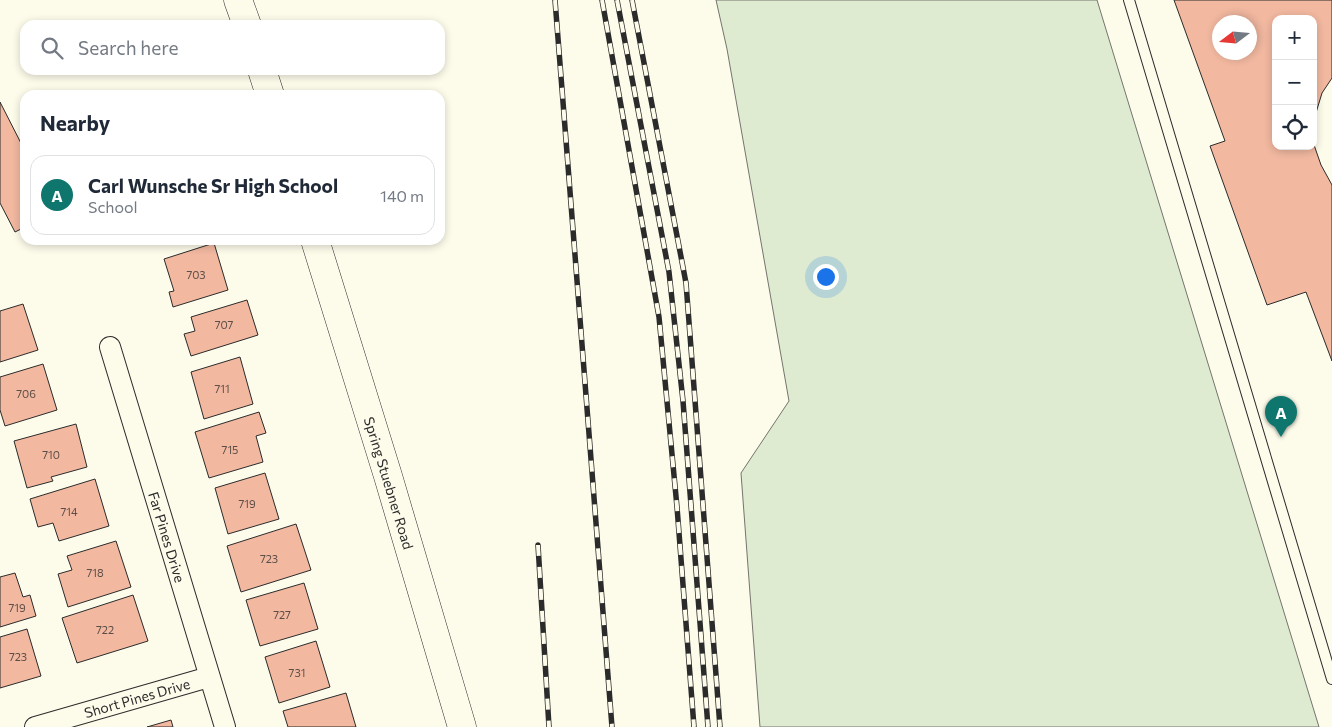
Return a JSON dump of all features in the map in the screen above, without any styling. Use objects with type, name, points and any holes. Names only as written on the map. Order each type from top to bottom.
[{"type":"main road","points":[[238,0],[245,20]]},
{"type":"main road","points":[[264,75],[268,90]]},
{"type":"main road","name":"Spring Stuebner Road","points":[[316,245],[388,476],[462,727]]},
{"type":"street","name":"Far Pines Drive","points":[[110,347],[225,727]]},
{"type":"street","name":"Short Pines Drive","points":[[35,727],[209,676]]},
{"type":"lane","points":[[1129,0],[1332,679]]},
{"type":"green space","points":[[716,0],[1097,0],[1319,727],[760,727],[741,473],[789,401],[727,49]]},
{"type":"building","points":[[1174,0],[1332,0],[1332,78],[1322,93],[1317,109],[1317,15],[1272,15],[1272,150],[1316,150],[1321,165],[1332,185],[1332,361],[1306,292],[1267,305],[1210,146],[1225,141]]},
{"type":"building","points":[[0,102],[20,141],[20,230],[15,232],[0,203]]},
{"type":"building","points":[[208,245],[215,245],[228,290],[173,307],[169,292],[174,291],[164,259]]},
{"type":"building","points":[[247,300],[258,335],[191,356],[184,334],[195,331],[191,317]]},
{"type":"building","points":[[23,304],[38,350],[0,362],[0,311]]},
{"type":"building","points":[[240,357],[253,404],[204,419],[191,372]]},
{"type":"building","points":[[43,364],[57,410],[5,426],[0,410],[0,377]]},
{"type":"building","points":[[259,412],[266,433],[256,436],[263,462],[209,478],[195,432]]},
{"type":"building","points":[[76,424],[87,467],[51,477],[53,481],[27,488],[14,441]]},
{"type":"building","points":[[265,473],[279,519],[228,534],[215,488]]},
{"type":"building","points":[[95,479],[109,526],[59,541],[53,523],[38,527],[30,499]]},
{"type":"building","points":[[296,524],[311,570],[241,592],[227,546]]},
{"type":"building","points":[[116,541],[131,587],[68,607],[58,574],[72,570],[67,556]]},
{"type":"building","points":[[15,573],[23,597],[30,595],[36,616],[0,627],[0,577]]},
{"type":"building","points":[[304,583],[318,629],[260,646],[246,600]]},
{"type":"building","points":[[133,595],[148,641],[77,663],[62,618]]},
{"type":"building","points":[[27,629],[41,676],[0,688],[0,637]]},
{"type":"building","points":[[316,641],[330,687],[279,703],[265,657]]},
{"type":"building","points":[[346,693],[356,727],[288,727],[283,711]]},
{"type":"building","points":[[171,720],[173,727],[147,727]]},
{"type":"railway","points":[[555,0],[612,727]]},
{"type":"railway","points":[[602,0],[659,317],[677,507],[694,727]]},
{"type":"railway","points":[[617,0],[669,272],[683,401],[708,727]]},
{"type":"railway","points":[[632,0],[686,283],[720,727]]},
{"type":"railway","points":[[538,545],[549,727]]},
{"type":"place","name":"Carl Wunsche Sr High School","points":[[1281,437]]}]
